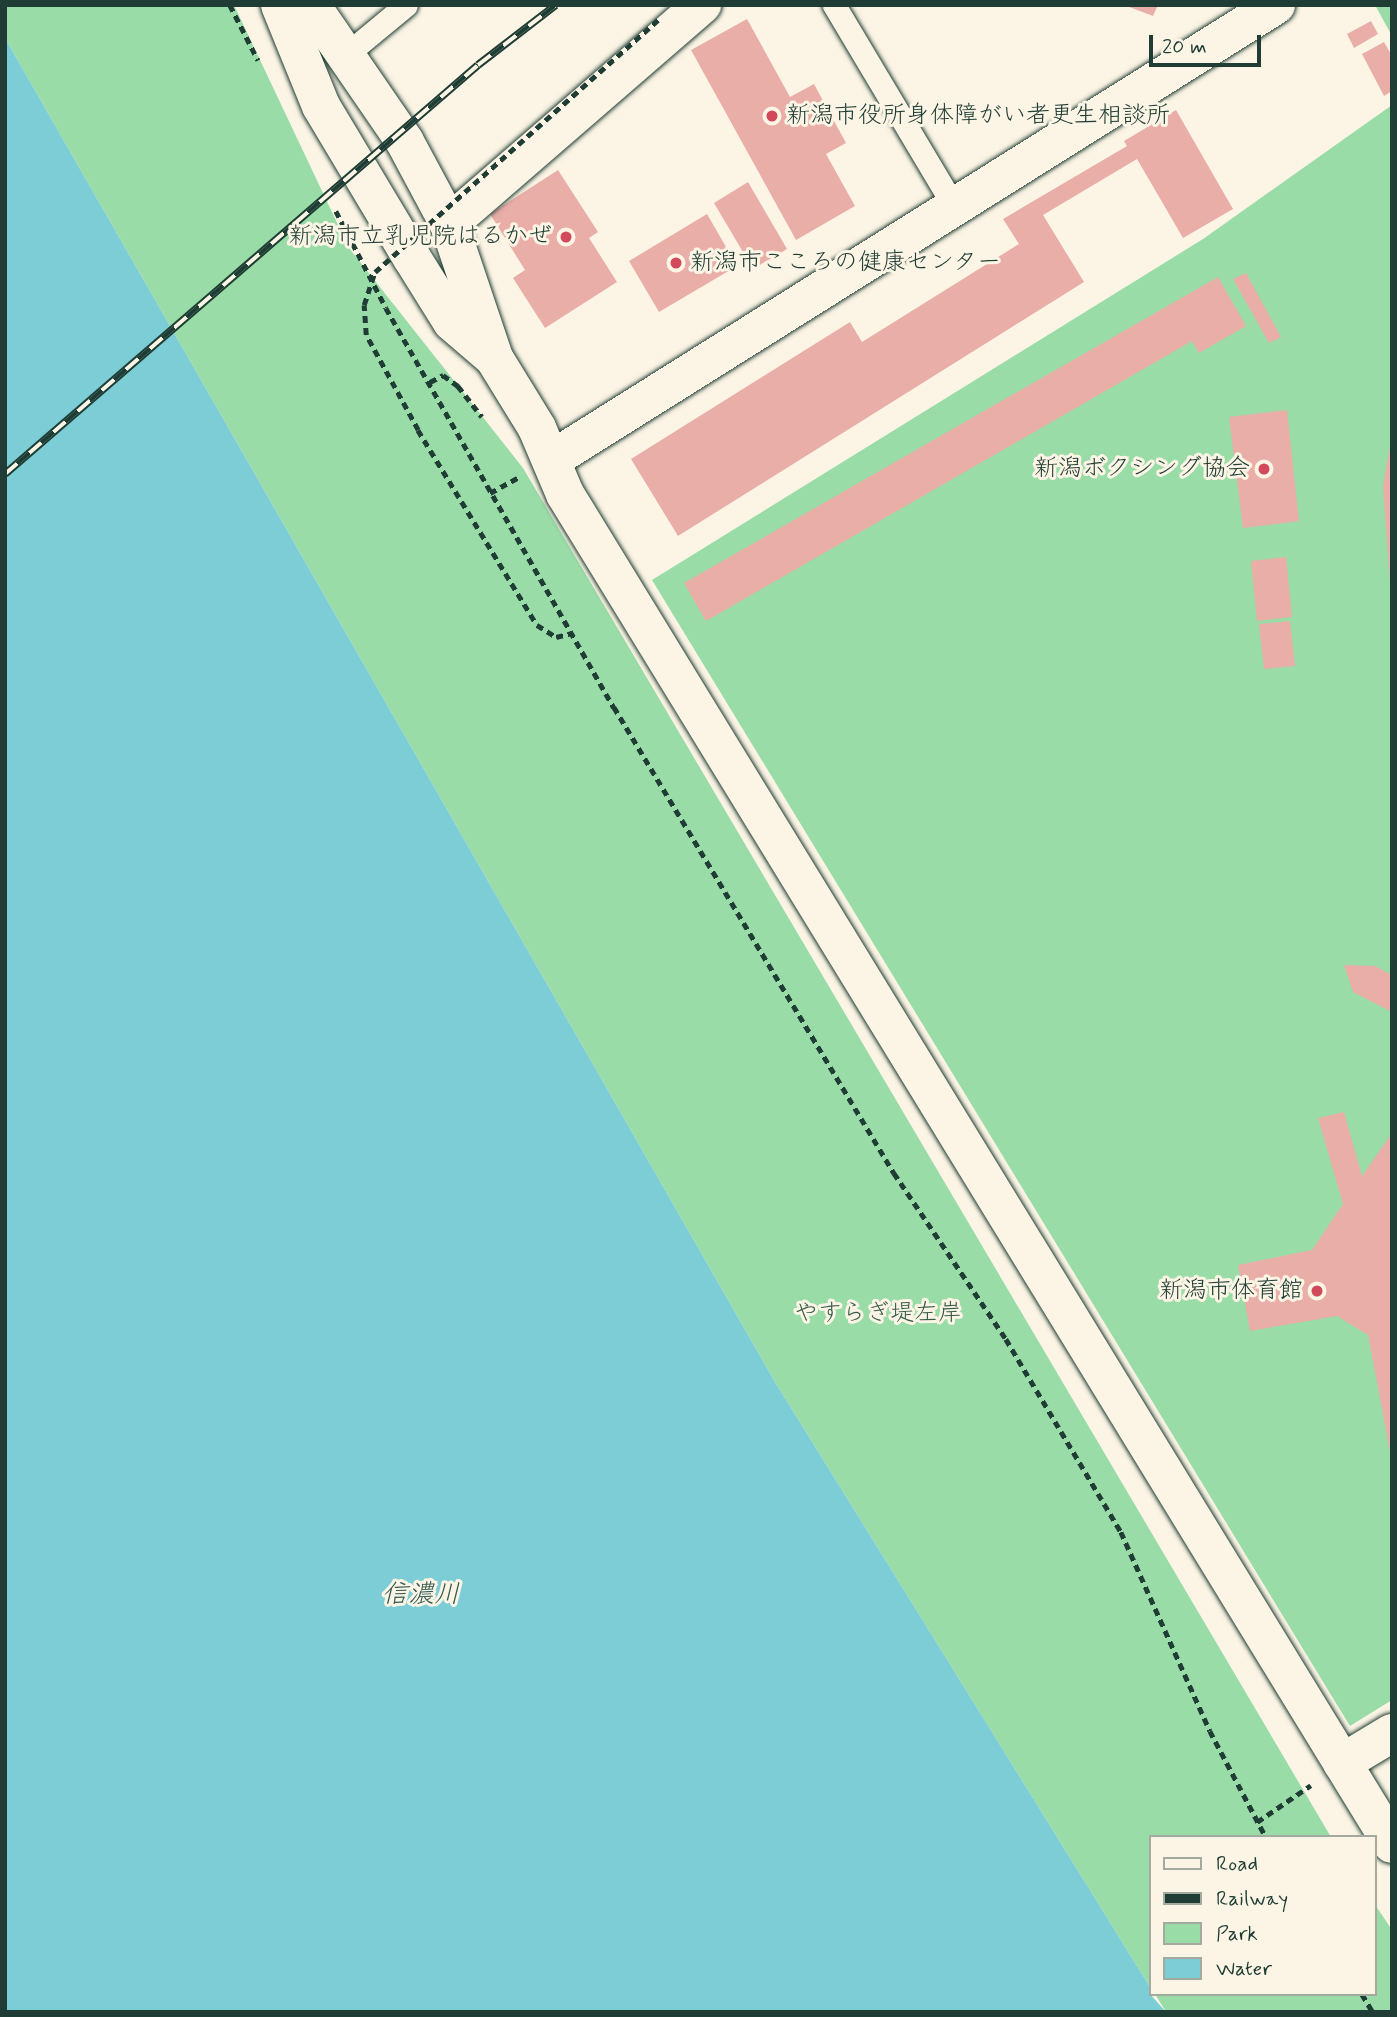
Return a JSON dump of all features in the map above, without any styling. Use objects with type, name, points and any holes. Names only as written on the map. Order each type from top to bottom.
[{"type":"street","points":[[280,5],[321,106],[397,235],[452,322],[494,358]]},
{"type":"street","points":[[311,5],[348,53],[405,142],[449,225],[494,358],[537,428],[534,463],[565,494],[1392,1844]]},
{"type":"street","points":[[449,225],[702,5]]},
{"type":"street","points":[[534,463],[956,210],[1276,5]]},
{"type":"street","points":[[1342,1763],[1392,1732]]},
{"type":"lane","points":[[348,53],[406,5]]},
{"type":"lane","points":[[834,5],[956,210]]},
{"type":"path","points":[[230,5],[261,66]]},
{"type":"path","points":[[572,632],[556,637],[537,625],[418,430],[366,335],[364,305],[375,272],[658,19]]},
{"type":"path","points":[[330,199],[490,493],[572,632],[894,1173],[1006,1339],[1121,1532],[1210,1731],[1265,1835]]},
{"type":"path","points":[[430,382],[443,375],[458,386],[489,426]]},
{"type":"path","points":[[490,493],[523,475],[534,463]]},
{"type":"path","points":[[1257,1822],[1342,1763]]},
{"type":"path","points":[[1363,1996],[1373,2012]]},
{"type":"green space","name":"やすらぎ堤左岸","points":[[5,5],[234,5],[349,248],[523,468],[1330,1835],[1148,1835],[1148,1984],[775,1382],[5,38]]},
{"type":"green space","points":[[1375,5],[1392,5],[1392,36]]},
{"type":"green space","points":[[1392,105],[1392,1700],[1350,1726],[652,580],[1203,239]]},
{"type":"green space","points":[[1376,1906],[1392,1930],[1392,2012],[1166,2012],[1156,1996],[1376,1996]]},
{"type":"water","name":"信濃川","points":[[5,38],[775,1382],[1148,1984],[1148,1996],[1152,1996],[1166,2012],[5,2012]]},
{"type":"building","points":[[1124,5],[1158,5],[1153,16]]},
{"type":"building","points":[[747,19],[790,97],[814,84],[846,143],[826,154],[855,206],[796,240],[691,50]]},
{"type":"building","points":[[1371,21],[1378,34],[1354,48],[1347,34]]},
{"type":"building","points":[[1384,42],[1392,56],[1392,91],[1384,96],[1362,54]]},
{"type":"building","points":[[1176,110],[1233,209],[1183,238],[1137,159],[1043,215],[1084,282],[678,536],[631,459],[850,322],[862,342],[1019,244],[1003,219],[1127,146],[1124,141]]},
{"type":"building","points":[[558,170],[598,232],[589,238],[617,282],[545,328],[513,278],[525,270],[490,214]]},
{"type":"building","points":[[748,182],[787,249],[753,269],[714,203]]},
{"type":"building","points":[[707,214],[737,266],[659,312],[629,261]]},
{"type":"building","points":[[1246,273],[1281,337],[1269,343],[1233,279]]},
{"type":"building","points":[[1218,277],[1246,326],[1199,353],[1192,341],[706,621],[684,583]]},
{"type":"building","name":"新潟ボクシング協会","points":[[1287,410],[1299,521],[1243,528],[1229,417]]},
{"type":"building","points":[[1392,447],[1391,595],[1383,486]]},
{"type":"building","points":[[1286,557],[1292,617],[1257,621],[1251,561]]},
{"type":"building","points":[[1290,621],[1295,666],[1264,669],[1259,624]]},
{"type":"building","points":[[1344,965],[1375,966],[1392,975],[1392,1012],[1353,992]]},
{"type":"building","name":"新潟市体育館","points":[[1344,1112],[1362,1176],[1392,1133],[1392,1462],[1368,1335],[1337,1316],[1250,1331],[1238,1265],[1312,1250],[1343,1204],[1318,1118]]},
{"type":"railway","points":[[5,474],[478,65],[556,5]]},
{"type":"place","name":"新潟市役所身体障がい者更生相談所","points":[[772,116]]},
{"type":"place","name":"新潟市立乳児院はるかぜ","points":[[566,237]]},
{"type":"place","name":"新潟市こころの健康センター","points":[[676,263]]},
{"type":"place","name":"新潟ボクシング協会","points":[[1264,469]]},
{"type":"place","name":"新潟市体育館","points":[[1317,1291]]}]
